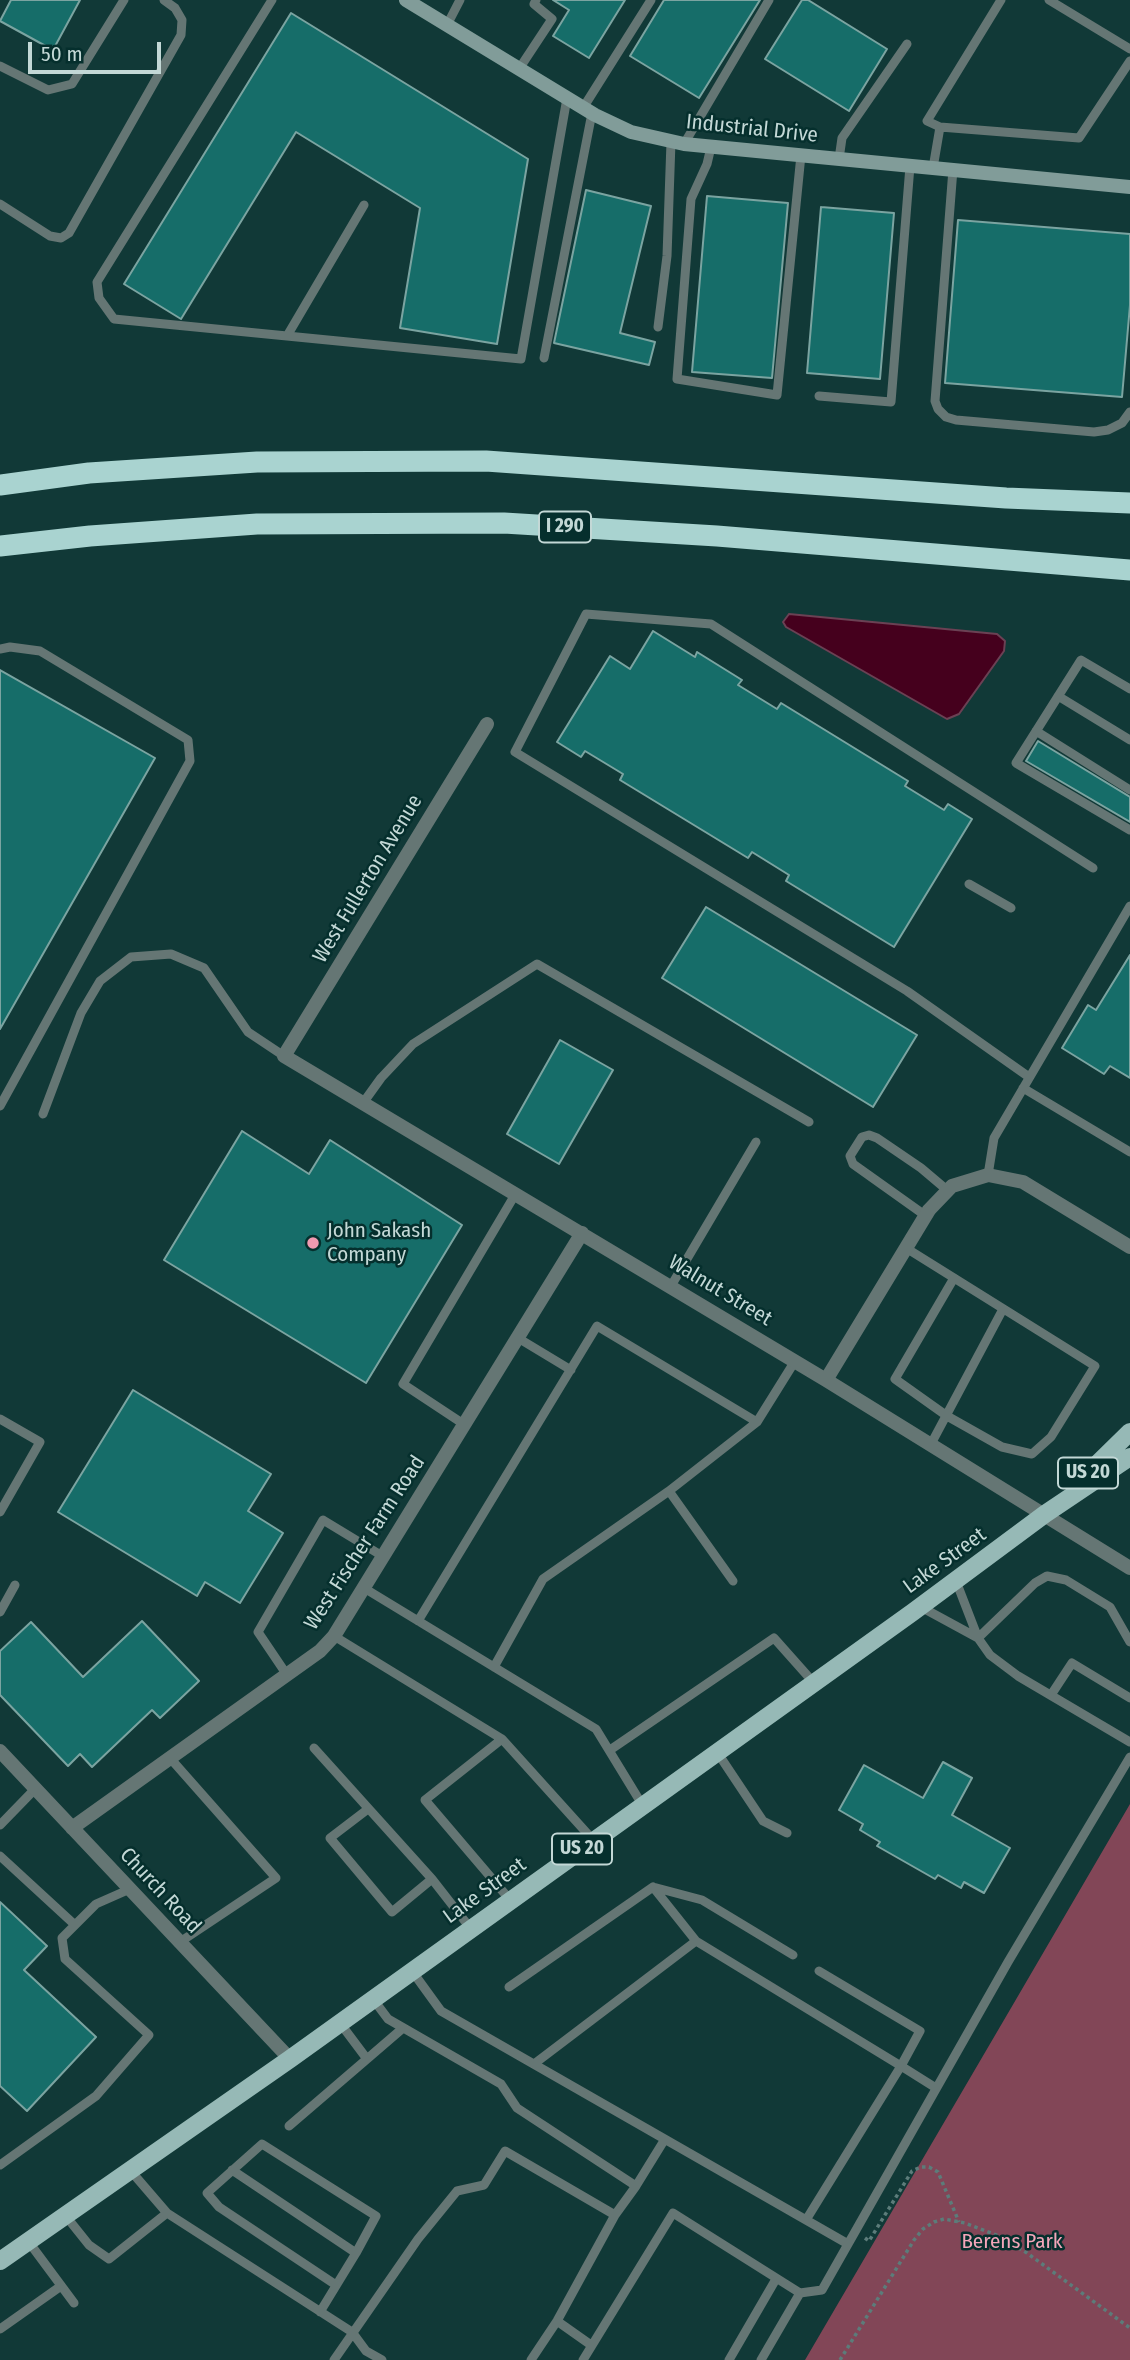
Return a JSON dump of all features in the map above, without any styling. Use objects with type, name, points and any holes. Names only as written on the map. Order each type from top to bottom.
[{"type":"highway","points":[[0,485],[89,473],[257,462],[485,461],[1006,498],[1130,502]]},
{"type":"highway","name":"I 290","points":[[0,547],[257,524],[503,523],[717,536],[1130,570]]},
{"type":"main road","name":"US 20","points":[[1045,1514],[1130,1433]]},
{"type":"main road","name":"Lake Street","points":[[0,2261],[290,2059],[921,1607],[1045,1514],[1130,1457]]},
{"type":"street","name":"Industrial Drive","points":[[406,0],[567,98],[631,132],[677,143],[711,147],[1130,187]]},
{"type":"street","name":"West Fullerton Avenue","points":[[284,1056],[487,724]]},
{"type":"street","name":"Walnut Street","points":[[284,1056],[795,1361],[1130,1567]]},
{"type":"street","points":[[826,1380],[926,1216],[952,1186],[988,1175],[1023,1182],[1130,1247]]},
{"type":"street","name":"West Fischer Farm Road","points":[[72,1828],[320,1651],[334,1636],[582,1233]]},
{"type":"street","name":"Church Road","points":[[0,1751],[290,2059]]},
{"type":"lane","points":[[0,66],[48,90],[72,84],[124,0]]},
{"type":"lane","points":[[0,204],[50,236],[61,238],[69,233],[181,36],[182,20],[175,8],[164,0]]},
{"type":"lane","points":[[272,0],[97,282],[99,298],[114,320],[521,359],[567,98]]},
{"type":"lane","points":[[447,24],[460,0]]},
{"type":"lane","points":[[519,69],[552,19],[534,4],[536,0]]},
{"type":"lane","points":[[544,358],[588,110],[651,0]]},
{"type":"lane","points":[[658,327],[677,143],[769,0]]},
{"type":"lane","points":[[1001,0],[926,121],[940,127],[1079,138],[1130,61]]},
{"type":"lane","points":[[1049,0],[1130,49]]},
{"type":"lane","points":[[839,159],[842,138],[907,44]]},
{"type":"lane","points":[[933,168],[940,127]]},
{"type":"lane","points":[[711,147],[707,164],[691,199],[677,379],[777,395],[801,155]]},
{"type":"lane","points":[[819,396],[891,402],[911,166]]},
{"type":"lane","points":[[953,169],[935,401],[939,410],[946,417],[956,420],[1094,432],[1108,430],[1122,423],[1130,412]]},
{"type":"lane","points":[[287,336],[364,205]]},
{"type":"lane","points":[[1030,1077],[907,991],[515,752],[586,614],[711,624],[1093,869]]},
{"type":"lane","points":[[0,649],[10,647],[40,651],[188,740],[190,761],[171,800],[0,1106]]},
{"type":"lane","points":[[1130,689],[1081,660],[1016,763],[1130,830]]},
{"type":"lane","points":[[1058,696],[1130,740]]},
{"type":"lane","points":[[1036,732],[1130,789]]},
{"type":"lane","points":[[970,884],[1012,908]]},
{"type":"lane","points":[[988,1175],[994,1138],[1130,906]]},
{"type":"lane","points":[[43,1115],[81,1013],[100,981],[131,957],[171,954],[204,968],[248,1032],[284,1056]]},
{"type":"lane","points":[[363,1103],[381,1078],[413,1044],[537,964],[809,1122]]},
{"type":"lane","points":[[1023,1088],[1130,1152]]},
{"type":"lane","points":[[926,1216],[853,1164],[850,1157],[862,1137],[869,1135],[877,1138],[921,1168],[947,1191]]},
{"type":"lane","points":[[670,1286],[756,1142]]},
{"type":"lane","points":[[465,1425],[403,1384],[516,1193]]},
{"type":"lane","points":[[906,1248],[1096,1366],[1051,1437],[1032,1454],[1002,1447],[947,1416],[895,1379],[954,1278]]},
{"type":"lane","points":[[931,1444],[1003,1309]]},
{"type":"lane","points":[[418,1621],[597,1326],[757,1422]]},
{"type":"lane","points":[[517,1338],[571,1370]]},
{"type":"lane","points":[[494,1667],[543,1579],[669,1491],[757,1422],[795,1361]]},
{"type":"lane","points":[[0,1419],[40,1442],[0,1512]]},
{"type":"lane","points":[[669,1491],[733,1581]]},
{"type":"lane","points":[[287,1675],[258,1632],[323,1520],[384,1557]]},
{"type":"lane","points":[[978,1638],[1034,1583],[1047,1576],[1066,1580],[1110,1607],[1130,1643]]},
{"type":"lane","points":[[956,1581],[978,1638],[990,1655],[1130,1742]]},
{"type":"lane","points":[[0,1612],[15,1586]]},
{"type":"lane","points":[[364,1588],[596,1730],[643,1806]]},
{"type":"lane","points":[[921,1607],[978,1638]]},
{"type":"lane","points":[[334,1636],[502,1739],[594,1841]]},
{"type":"lane","points":[[610,1750],[774,1638],[814,1683]]},
{"type":"lane","points":[[1051,1695],[1072,1663],[1130,1698]]},
{"type":"lane","points":[[502,1739],[425,1800],[511,1901]]},
{"type":"lane","points":[[314,1748],[432,1879],[471,1929]]},
{"type":"lane","points":[[718,1752],[763,1821],[788,1833]]},
{"type":"lane","points":[[583,2360],[673,2213],[800,2293],[822,2290],[1090,1821],[1130,1757]]},
{"type":"lane","points":[[170,1758],[276,1878],[180,1942]]},
{"type":"lane","points":[[0,1825],[35,1789]]},
{"type":"lane","points":[[368,1809],[330,1838],[392,1912],[432,1879]]},
{"type":"lane","points":[[0,1856],[75,1925]]},
{"type":"lane","points":[[653,1886],[696,1941],[936,2088]]},
{"type":"lane","points":[[653,1886],[702,1900],[793,1955]]},
{"type":"lane","points":[[509,1987],[653,1886]]},
{"type":"lane","points":[[0,2165],[96,2096],[149,2035],[65,1959],[62,1938],[96,1904],[130,1889]]},
{"type":"lane","points":[[534,2064],[696,1941]]},
{"type":"lane","points":[[806,2220],[901,2067],[920,2031],[819,1970]]},
{"type":"lane","points":[[412,1971],[441,2011],[848,2244]]},
{"type":"lane","points":[[373,1999],[388,2019],[501,2084],[517,2108],[636,2186]]},
{"type":"lane","points":[[340,2023],[367,2059]]},
{"type":"lane","points":[[289,2126],[403,2028]]},
{"type":"lane","points":[[531,2360],[557,2321],[615,2215],[665,2139]]},
{"type":"lane","points":[[320,2312],[356,2253],[376,2216],[262,2144],[207,2193],[219,2207],[336,2285]]},
{"type":"lane","points":[[334,2360],[418,2239],[457,2191],[484,2185],[505,2151],[615,2215]]},
{"type":"lane","points":[[130,2170],[167,2213],[352,2332],[366,2351],[382,2360]]},
{"type":"lane","points":[[232,2170],[356,2253]]},
{"type":"lane","points":[[65,2215],[89,2245],[109,2259],[167,2213]]},
{"type":"lane","points":[[28,2241],[74,2303]]},
{"type":"lane","points":[[729,2360],[776,2279]]},
{"type":"lane","points":[[0,2329],[61,2286]]},
{"type":"lane","points":[[761,2360],[800,2293]]},
{"type":"lane","points":[[557,2321],[592,2345]]},
{"type":"path","points":[[869,2241],[912,2171],[921,2167],[929,2167],[938,2172],[959,2222]]},
{"type":"path","points":[[840,2360],[923,2229],[933,2221],[944,2219],[999,2236],[1027,2253],[1130,2328]]},
{"type":"green space","name":"Berens Park","points":[[1130,1804],[1130,2360],[805,2360],[1011,2008]]},
{"type":"shaded area","points":[[789,614],[997,634],[1005,641],[1004,651],[959,714],[947,719],[786,627],[783,622]]},
{"type":"building","points":[[11,0],[80,0],[53,50],[0,21]]},
{"type":"building","points":[[553,0],[625,0],[589,58],[553,36],[569,10]]},
{"type":"building","points":[[664,0],[760,0],[699,98],[630,56]]},
{"type":"building","points":[[802,0],[808,0],[887,49],[849,111],[765,59]]},
{"type":"building","points":[[291,13],[528,159],[497,344],[400,328],[420,208],[296,132],[181,319],[124,284]]},
{"type":"building","points":[[586,190],[651,206],[620,333],[655,342],[649,365],[554,343]]},
{"type":"building","points":[[707,196],[788,203],[772,378],[692,372]]},
{"type":"building","points":[[821,207],[894,213],[880,379],[807,373]]},
{"type":"building","points":[[958,220],[1130,234],[1130,305],[1122,397],[945,383]]},
{"type":"building","points":[[653,631],[695,657],[697,652],[742,680],[738,685],[777,709],[781,703],[908,781],[905,786],[944,810],[948,804],[972,819],[894,947],[786,881],[789,875],[752,852],[748,858],[620,780],[623,774],[585,751],[581,757],[557,742],[610,656],[630,669]]},
{"type":"building","points":[[0,670],[155,758],[0,1029]]},
{"type":"building","points":[[1038,741],[1130,797],[1130,822],[1026,761]]},
{"type":"building","points":[[706,907],[917,1035],[873,1107],[662,978]]},
{"type":"building","points":[[1130,955],[1130,1078],[1110,1066],[1104,1074],[1062,1048],[1088,1005],[1096,1010]]},
{"type":"building","points":[[560,1040],[613,1070],[559,1164],[507,1134]]},
{"type":"building","name":"John Sakash Company","points":[[242,1131],[309,1174],[330,1140],[462,1225],[366,1383],[164,1260]]},
{"type":"building","points":[[133,1390],[271,1474],[248,1511],[283,1533],[240,1603],[205,1582],[197,1596],[58,1512]]},
{"type":"building","points":[[142,1621],[199,1681],[160,1718],[152,1710],[92,1767],[80,1754],[68,1766],[0,1695],[0,1651],[31,1622],[83,1677]]},
{"type":"building","points":[[943,1762],[972,1778],[952,1815],[1010,1848],[984,1893],[964,1882],[961,1888],[938,1875],[935,1879],[877,1846],[880,1842],[860,1830],[863,1824],[839,1810],[864,1765],[923,1798]]},
{"type":"building","points":[[0,1902],[47,1946],[24,1970],[96,2037],[27,2111],[0,2086]]},
{"type":"place","name":"John Sakash Company","points":[[313,1243]]}]
